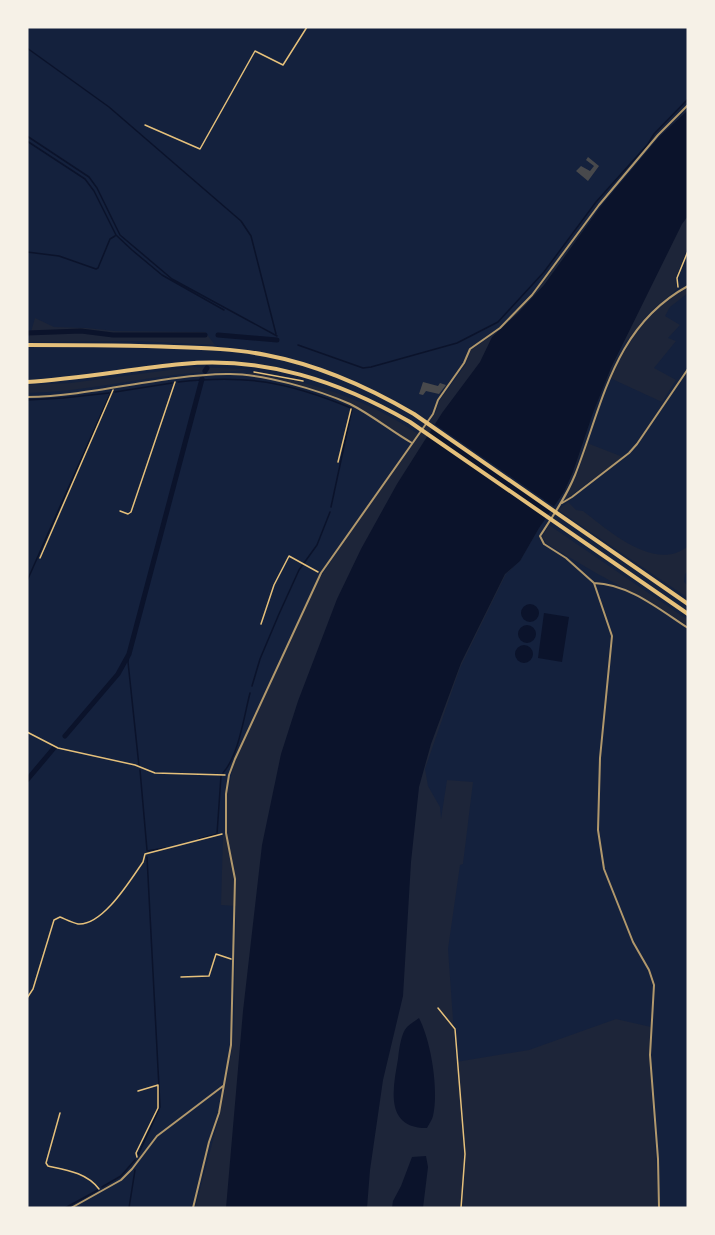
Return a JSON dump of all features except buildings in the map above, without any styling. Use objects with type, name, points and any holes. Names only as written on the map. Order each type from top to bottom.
[{"type":"main road","points":[[27,345],[109,344],[202,348],[266,355],[340,376],[414,414],[688,603]]},
{"type":"main road","points":[[27,382],[76,379],[183,364],[208,363],[260,367],[334,384],[369,399],[410,422],[688,614]]},
{"type":"street","points":[[193,1208],[225,1085],[231,1046],[235,960],[235,879],[226,833],[226,794],[229,775],[235,759],[321,573],[433,414],[438,400],[464,363],[470,349],[500,328],[531,295],[599,205],[657,135],[688,105]]},
{"type":"street","points":[[659,1208],[658,1159],[650,1055],[654,984],[633,942],[601,860],[598,797],[612,636],[594,584],[566,558],[544,544],[540,536],[561,503],[576,471],[606,385],[621,351],[648,317],[688,286]]},
{"type":"street","points":[[561,503],[572,497],[638,444],[688,369]]},
{"type":"street","points":[[27,397],[113,389],[176,378],[246,375],[293,384],[351,405],[413,443]]},
{"type":"street","points":[[594,584],[620,588],[688,628]]},
{"type":"street","points":[[70,1208],[121,1180],[140,1160],[157,1136],[225,1085]]},
{"type":"path","points":[[145,125],[200,149],[255,51],[284,65],[307,27]]},
{"type":"path","points":[[679,291],[677,278],[688,251]]},
{"type":"path","points":[[120,511],[130,513],[176,378]]},
{"type":"path","points":[[40,558],[113,389]]},
{"type":"path","points":[[338,462],[351,405]]},
{"type":"path","points":[[261,624],[274,585],[289,556],[321,573]]},
{"type":"path","points":[[27,732],[58,748],[135,765],[154,773],[229,775]]},
{"type":"path","points":[[27,998],[33,989],[54,920],[60,917],[79,924],[89,921],[107,909],[115,903],[146,854],[226,833]]},
{"type":"path","points":[[181,977],[209,976],[216,954],[235,960]]},
{"type":"path","points":[[438,1008],[455,1029],[465,1154],[461,1208]]},
{"type":"path","points":[[138,1091],[155,1084],[158,1085],[158,1108],[136,1153],[140,1160]]},
{"type":"path","points":[[60,1113],[46,1163],[48,1166],[71,1171],[88,1178],[101,1191]]},
{"type":"shaded area","points":[[688,109],[688,247],[675,279],[677,289],[649,313],[621,348],[593,413],[574,473],[564,493],[542,523],[520,561],[506,574],[460,668],[425,769],[428,786],[440,807],[441,819],[447,780],[473,782],[463,864],[460,865],[448,949],[456,1062],[529,1050],[616,1019],[651,1027],[658,1208],[195,1208],[220,1114],[234,1030],[236,906],[221,905],[223,836],[227,833],[227,794],[235,759],[318,581],[357,522],[435,414],[440,400],[466,364],[471,350],[501,329],[535,293],[601,206],[659,137]]},
{"type":"shaded area","points":[[688,110],[688,216],[611,368],[564,492],[520,561],[505,574],[461,663],[431,744],[419,787],[411,862],[403,996],[383,1080],[367,1208],[226,1208],[243,1011],[262,845],[281,754],[298,701],[337,599],[361,549],[397,484],[442,413],[480,362],[492,337],[544,285],[601,206],[659,137]]},
{"type":"shaded area","points":[[688,288],[688,293],[670,307],[665,316],[680,325],[668,338],[676,341],[654,368],[676,380],[662,402],[610,378],[624,351],[642,326],[663,305]]},
{"type":"shaded area","points":[[35,318],[54,327],[115,331],[205,332],[215,345],[138,341],[28,342]]},
{"type":"shaded area","points":[[192,367],[248,369],[193,373],[69,390],[27,393],[27,385],[71,383]]},
{"type":"shaded area","points":[[256,372],[320,387],[361,402],[418,434],[413,442],[361,409],[340,399],[300,386],[245,374]]},
{"type":"shaded area","points":[[587,443],[623,457],[562,502],[578,472]]},
{"type":"shaded area","points":[[568,502],[576,510],[583,511],[619,538],[648,552],[662,555],[675,553],[688,546],[688,571],[684,582],[688,586],[688,598],[558,510]]},
{"type":"shaded area","points":[[549,525],[688,620],[688,626],[547,544],[542,537]]},
{"type":"shaded area","points":[[530,604],[536,607],[539,613],[536,619],[530,622],[524,619],[521,613],[524,607]]},
{"type":"shaded area","points":[[544,613],[569,617],[562,662],[538,658]]},
{"type":"shaded area","points":[[527,625],[533,628],[536,634],[533,640],[527,643],[521,640],[518,634],[521,628]]},
{"type":"shaded area","points":[[524,645],[530,648],[533,654],[530,660],[524,663],[518,660],[515,654],[518,648]]},
{"type":"shaded area","points":[[419,1018],[433,1066],[435,1093],[433,1116],[427,1128],[413,1126],[404,1121],[394,1104],[394,1082],[402,1037],[407,1027]]},
{"type":"shaded area","points":[[426,1156],[428,1167],[423,1208],[392,1208],[412,1157]]},
{"type":"pier","points":[[433,423],[556,508],[553,513],[430,428]]},
{"type":"waterway","points":[[27,48],[109,107],[241,221],[251,236],[276,334]]},
{"type":"waterway","points":[[298,345],[363,368],[457,343],[498,322],[544,272],[596,202],[648,144],[654,134],[688,99]]},
{"type":"waterway","points":[[27,136],[89,177],[97,188],[120,235],[172,279],[277,336]]},
{"type":"waterway","points":[[27,141],[85,179],[94,191],[116,235],[132,250],[162,275],[224,310]]},
{"type":"waterway","points":[[27,252],[59,256],[96,269],[110,239],[115,236]]},
{"type":"waterway","points":[[27,333],[81,331],[113,335],[205,335]]},
{"type":"waterway","points":[[218,335],[277,340]]},
{"type":"waterway","points":[[65,736],[118,674],[129,654],[202,379]]},
{"type":"waterway","points":[[178,382],[225,379],[266,382],[307,392],[351,408]]},
{"type":"waterway","points":[[115,392],[172,383]]},
{"type":"waterway","points":[[27,581],[111,392]]},
{"type":"waterway","points":[[27,400],[109,393]]},
{"type":"waterway","points":[[331,507],[352,409]]},
{"type":"waterway","points":[[252,686],[260,659],[279,614],[299,570],[317,545],[330,512]]},
{"type":"waterway","points":[[129,654],[139,766]]},
{"type":"waterway","points":[[223,773],[237,746],[250,693]]},
{"type":"waterway","points":[[27,780],[54,748]]},
{"type":"waterway","points":[[140,770],[147,850]]},
{"type":"waterway","points":[[199,839],[217,834],[221,776]]},
{"type":"waterway","points":[[147,851],[165,848]]},
{"type":"waterway","points":[[138,1155],[160,1107],[147,857]]},
{"type":"waterway","points":[[102,1187],[121,1176],[135,1160]]},
{"type":"waterway","points":[[129,1208],[135,1170]]},
{"type":"waterway","points":[[65,1208],[98,1190]]}]
